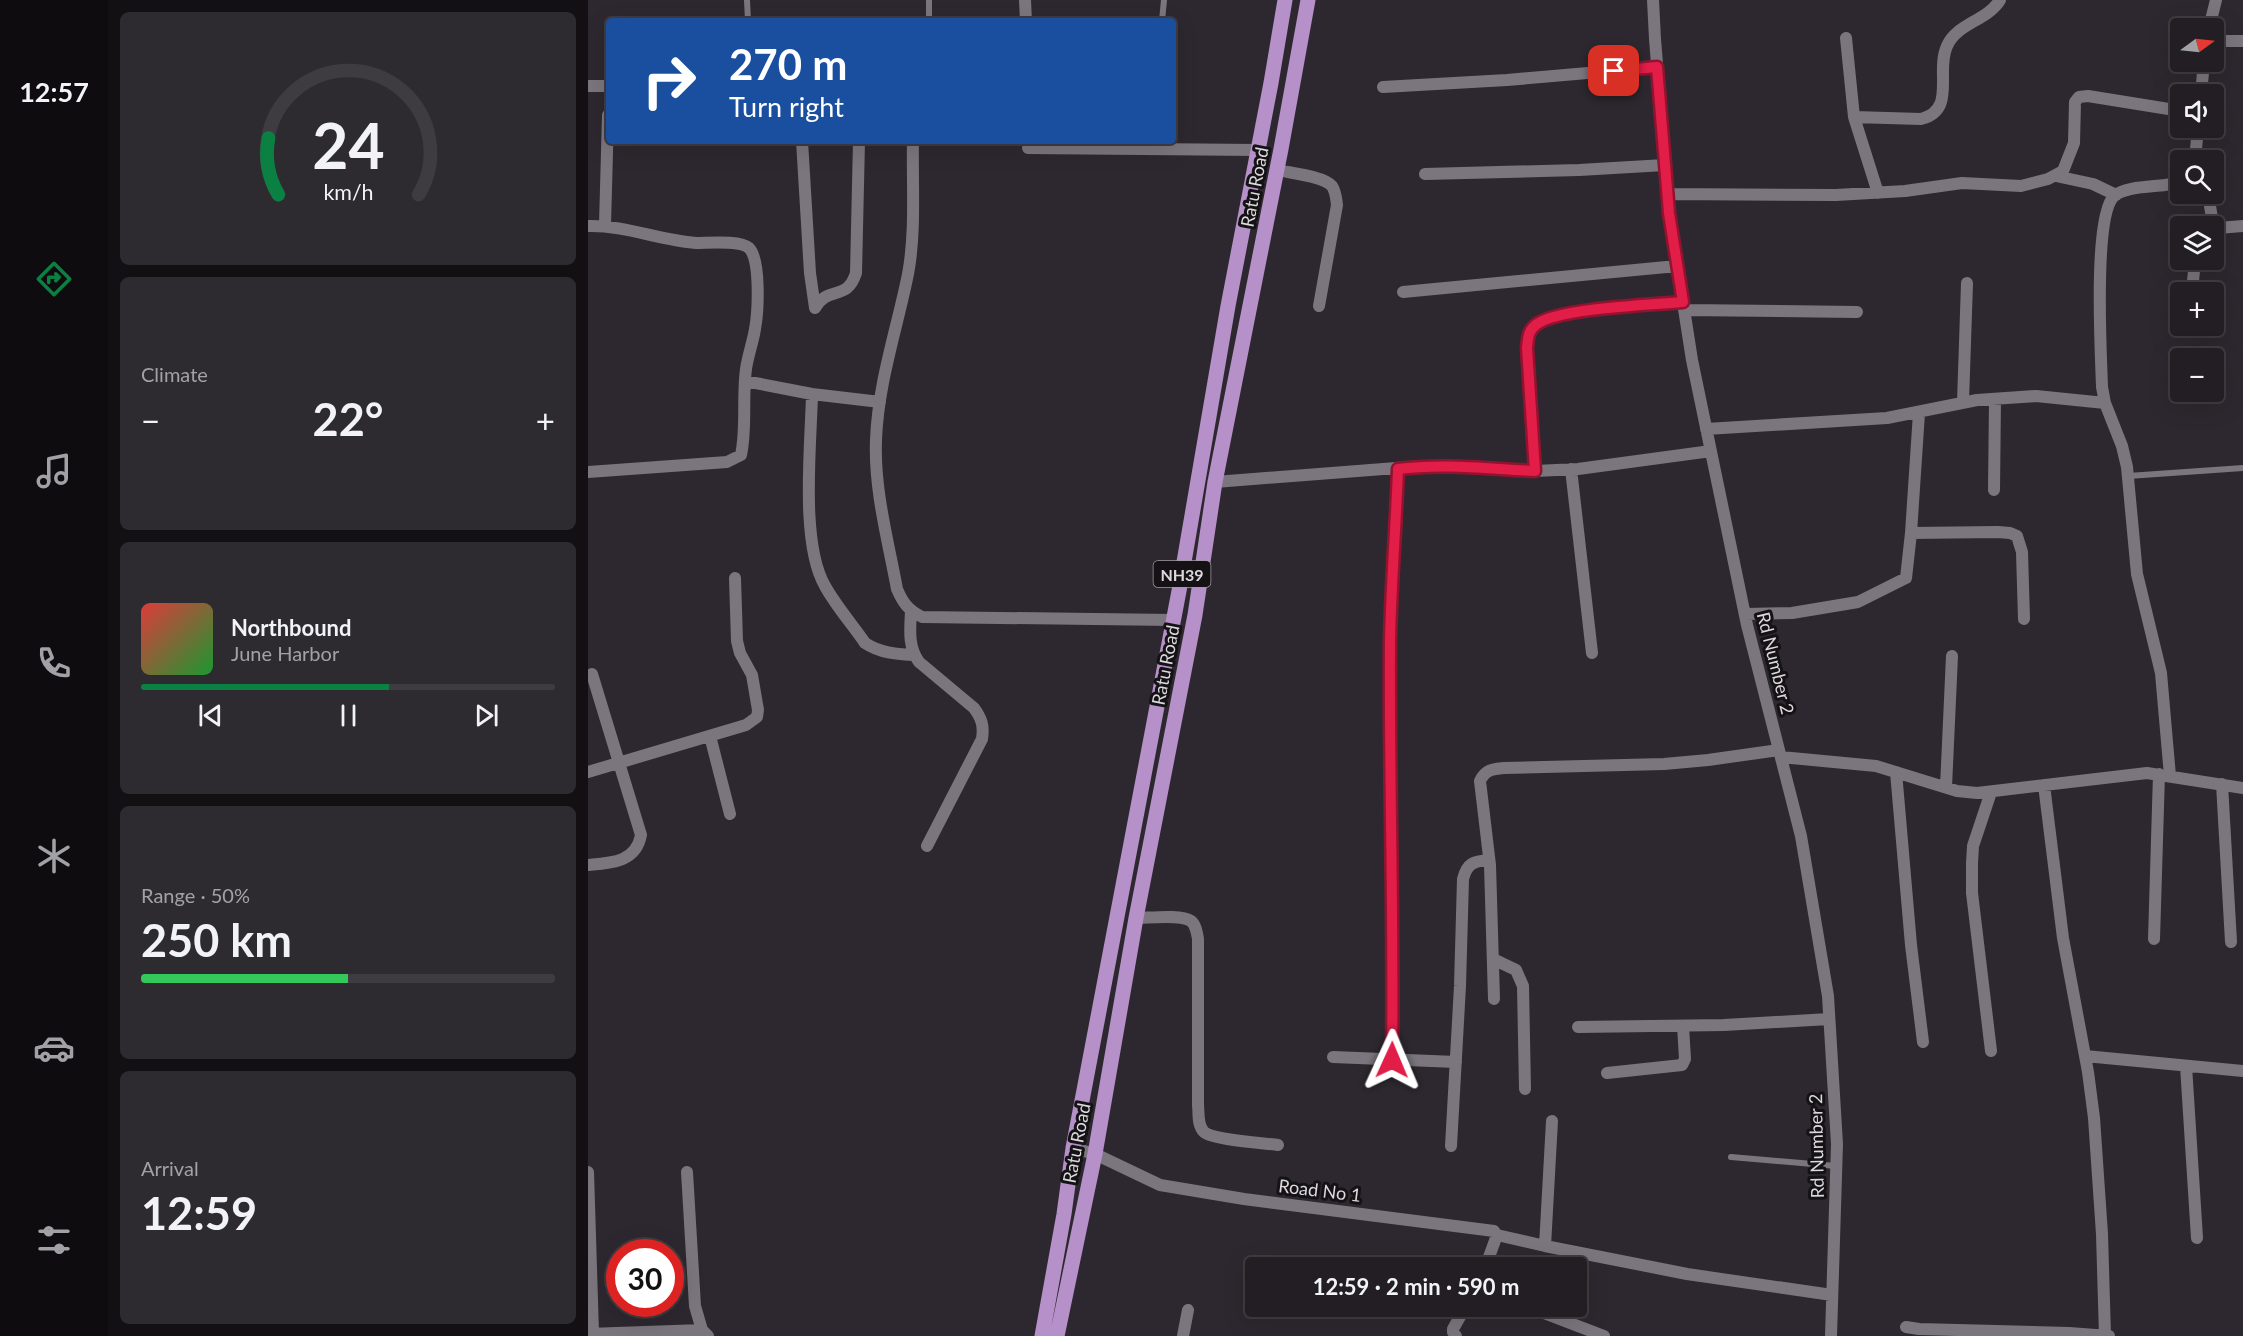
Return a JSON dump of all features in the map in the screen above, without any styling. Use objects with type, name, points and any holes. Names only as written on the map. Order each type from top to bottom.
[{"type":"main road","name":"Ratu Road","points":[[1042,1336],[1072,1148],[1173,620],[1285,0]]},
{"type":"main road","name":"Ratu Road","points":[[1058,1336],[1095,1154],[1136,918],[1195,615],[1215,482],[1308,0]]},
{"type":"street","points":[[1025,0],[1026,18]]},
{"type":"street","name":"Rd Number 2","points":[[1653,0],[1665,165],[1684,306],[1706,429],[1744,614],[1801,836],[1828,996],[1837,1144],[1831,1336]]},
{"type":"street","points":[[1854,117],[1921,119],[1930,117],[1941,103],[1943,60],[1946,47],[1959,31],[1990,12],[2000,0]]},
{"type":"street","points":[[2212,18],[2216,0]]},
{"type":"street","points":[[1846,38],[1854,117],[1878,193]]},
{"type":"street","points":[[2224,41],[2243,41]]},
{"type":"street","points":[[1383,87],[1507,80],[1657,67]]},
{"type":"street","points":[[588,86],[606,86]]},
{"type":"street","points":[[1668,194],[1836,195],[1905,191],[1962,183],[2021,186],[2055,177],[2063,171],[2074,143],[2075,102],[2079,97],[2088,96],[2170,109]]},
{"type":"street","points":[[605,225],[607,144]]},
{"type":"street","points":[[802,144],[810,273],[815,308],[826,296],[845,291],[852,285],[856,273],[859,144]]},
{"type":"street","points":[[913,144],[908,274],[889,348],[876,443],[881,503],[897,589],[902,602],[911,611],[922,616],[1173,620]]},
{"type":"street","points":[[1028,148],[1258,150]]},
{"type":"street","points":[[1425,174],[1567,171],[1665,165]]},
{"type":"street","points":[[1277,170],[1322,180],[1334,189],[1337,205],[1320,306]]},
{"type":"street","points":[[2055,177],[2093,184],[2116,195]]},
{"type":"street","points":[[2154,939],[2164,775],[2161,673],[2137,574],[2128,476],[2122,446],[2105,403],[2100,341],[2100,269],[2104,224],[2108,206],[2116,195],[2131,189],[2170,184]]},
{"type":"street","points":[[588,226],[605,225],[674,240],[741,244],[749,248],[757,267],[755,328],[745,381],[744,442],[741,455],[735,460],[588,472]]},
{"type":"street","points":[[2224,230],[2243,226]]},
{"type":"street","points":[[1403,292],[1677,266]]},
{"type":"street","points":[[1963,402],[1966,283]]},
{"type":"street","points":[[1535,471],[1527,348],[1528,333],[1536,324],[1569,313],[1684,306],[1857,312]]},
{"type":"street","points":[[745,381],[812,394],[880,402]]},
{"type":"street","points":[[812,394],[809,520],[813,548],[824,585],[865,643],[874,649],[913,655]]},
{"type":"street","points":[[1706,429],[1887,418],[1963,402],[2036,396],[2105,403]]},
{"type":"street","points":[[1994,490],[1995,399]]},
{"type":"street","points":[[1744,614],[1792,613],[1858,602],[1906,578],[1919,412]]},
{"type":"street","points":[[1215,482],[1422,466],[1535,471],[1571,469],[1711,451]]},
{"type":"street","points":[[1392,1060],[1394,944],[1390,802],[1390,640],[1398,469]]},
{"type":"street","points":[[1571,469],[1592,653]]},
{"type":"street","points":[[1911,533],[1998,532],[2017,536],[2022,552],[2025,619]]},
{"type":"street","points":[[588,772],[710,736],[753,722],[757,717],[758,710],[752,675],[736,640],[735,578]]},
{"type":"street","points":[[911,611],[910,643],[913,655],[919,663],[974,708],[981,717],[984,728],[982,739],[927,846]]},
{"type":"street","points":[[1946,788],[1952,656]]},
{"type":"street","points":[[588,865],[623,859],[634,853],[639,847],[641,835],[592,674]]},
{"type":"street","points":[[710,736],[730,814]]},
{"type":"street","points":[[1494,999],[1489,860],[1480,781],[1490,769],[1664,764],[1780,753],[1876,766],[1946,788],[1977,793],[2147,773],[2243,788]]},
{"type":"street","points":[[1896,772],[1911,945],[1923,1042]]},
{"type":"street","points":[[2222,784],[2231,942]]},
{"type":"street","points":[[1906,1327],[1976,1333],[2100,1336],[2102,1234],[2096,1141],[2085,1056],[2063,938],[2044,785]]},
{"type":"street","points":[[1991,792],[1973,846],[1972,863],[1972,893],[1991,1051]]},
{"type":"street","points":[[1451,1146],[1463,879],[1469,864],[1474,861],[1489,860]]},
{"type":"street","points":[[1136,918],[1181,918],[1192,921],[1196,928],[1198,939],[1198,1105],[1199,1124],[1204,1132],[1214,1137],[1278,1145]]},
{"type":"street","points":[[1493,959],[1516,970],[1522,986],[1525,1089]]},
{"type":"street","points":[[1578,1026],[1683,1026],[1829,1019]]},
{"type":"street","points":[[1607,1073],[1682,1065],[1685,1059],[1683,1026]]},
{"type":"street","points":[[2085,1056],[2243,1071]]},
{"type":"street","points":[[1333,1057],[1455,1062]]},
{"type":"street","points":[[2186,1065],[2197,1238]]},
{"type":"street","points":[[1545,1246],[1552,1121]]},
{"type":"street","name":"Road No 1","points":[[1072,1148],[1095,1154],[1160,1185],[1244,1199],[1494,1231],[1497,1235],[1545,1246],[1688,1274],[1832,1295]]},
{"type":"street","points":[[588,1172],[591,1334],[705,1333],[694,1306],[687,1172]]},
{"type":"street","points":[[1489,1257],[1497,1235]]},
{"type":"street","points":[[1183,1336],[1188,1310]]},
{"type":"street","points":[[1456,1336],[1453,1329],[1460,1317]]},
{"type":"street","points":[[1555,1317],[1604,1336]]},
{"type":"lane","points":[[747,0],[748,18]]},
{"type":"lane","points":[[929,0],[929,18]]},
{"type":"lane","points":[[1162,18],[1164,0]]},
{"type":"lane","points":[[2128,476],[2243,468]]},
{"type":"lane","points":[[1731,1157],[1837,1166]]},
{"type":"route","points":[[1392,1060],[1394,944],[1390,802],[1390,640],[1398,469],[1450,466],[1535,471],[1528,333],[1536,324],[1569,313],[1683,302],[1669,213],[1657,67],[1614,71]]}]
